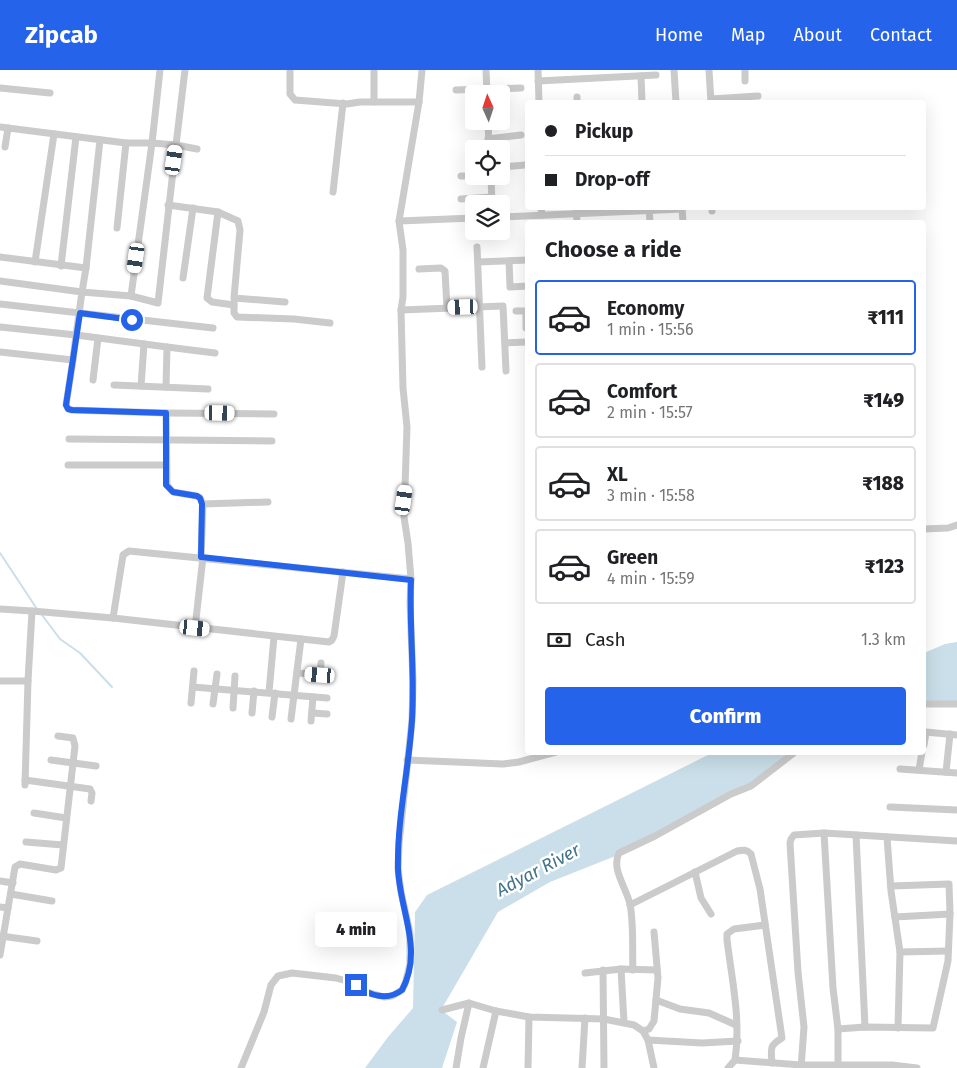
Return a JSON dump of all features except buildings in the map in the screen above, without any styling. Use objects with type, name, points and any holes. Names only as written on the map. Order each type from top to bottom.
[{"type":"street","points":[[131,296],[160,70]]},
{"type":"street","points":[[0,281],[82,292],[131,296],[158,303],[185,70]]},
{"type":"street","points":[[290,70],[290,94],[295,100],[344,103],[419,102]]},
{"type":"street","points":[[374,70],[374,102]]},
{"type":"street","points":[[241,1068],[264,1012],[271,985],[278,976],[292,973],[336,978],[350,982],[363,991],[384,997],[397,994],[402,990],[410,964],[411,944],[398,870],[412,720],[413,682],[411,580],[404,517],[407,427],[403,388],[401,310],[403,297],[403,250],[399,222],[419,102],[422,70]]},
{"type":"street","points":[[486,70],[487,85]]},
{"type":"street","points":[[538,70],[539,100]]},
{"type":"street","points":[[674,70],[676,100]]},
{"type":"street","points":[[710,70],[711,100],[758,96]]},
{"type":"street","points":[[745,70],[745,81]]},
{"type":"street","points":[[538,81],[656,75]]},
{"type":"street","points":[[640,76],[642,100]]},
{"type":"street","points":[[0,88],[50,93]]},
{"type":"street","points":[[510,89],[520,88]]},
{"type":"street","points":[[456,90],[465,90]]},
{"type":"street","points":[[333,192],[344,103]]},
{"type":"street","points":[[6,147],[4,127],[126,143],[176,145],[197,149]]},
{"type":"street","points":[[488,130],[488,138],[521,135]]},
{"type":"street","points":[[35,262],[54,134]]},
{"type":"street","points":[[60,266],[76,136]]},
{"type":"street","points":[[100,140],[86,268],[67,398],[68,409],[166,413],[274,414]]},
{"type":"street","points":[[117,228],[126,143]]},
{"type":"street","points":[[510,166],[525,165]]},
{"type":"street","points":[[461,199],[465,199]]},
{"type":"street","points":[[168,205],[218,212],[238,221],[240,224],[234,302],[234,313],[237,317],[294,319],[330,323]]},
{"type":"street","points":[[184,278],[193,208]]},
{"type":"street","points":[[510,216],[542,211],[612,210]]},
{"type":"street","points":[[218,212],[208,298],[212,302],[285,302]]},
{"type":"street","points":[[399,222],[465,218]]},
{"type":"street","points":[[477,247],[482,367]]},
{"type":"street","points":[[0,257],[86,268]]},
{"type":"street","points":[[478,262],[525,260]]},
{"type":"street","points":[[509,261],[510,287],[525,286]]},
{"type":"street","points":[[420,269],[441,268],[445,271],[447,308]]},
{"type":"street","points":[[0,304],[214,328]]},
{"type":"street","points":[[401,310],[503,306],[506,371]]},
{"type":"street","points":[[516,311],[525,311]]},
{"type":"street","points":[[0,327],[215,353]]},
{"type":"street","points":[[93,380],[98,338]]},
{"type":"street","points":[[505,343],[525,342]]},
{"type":"street","points":[[141,386],[144,344]]},
{"type":"street","points":[[166,387],[168,347]]},
{"type":"street","points":[[0,352],[73,360]]},
{"type":"street","points":[[114,385],[208,389]]},
{"type":"street","points":[[166,413],[166,485],[173,492],[197,496],[202,504],[202,557],[195,628]]},
{"type":"street","points":[[70,438],[272,441]]},
{"type":"street","points":[[68,465],[166,465]]},
{"type":"street","points":[[202,504],[268,502]]},
{"type":"street","points":[[926,530],[948,528],[957,525]]},
{"type":"street","points":[[113,618],[123,556],[125,552],[134,550],[411,580]]},
{"type":"street","points":[[0,609],[113,618],[321,642],[332,640],[343,572]]},
{"type":"street","points":[[32,611],[25,783],[70,786],[91,790],[91,801]]},
{"type":"street","points":[[272,717],[274,636]]},
{"type":"street","points":[[291,719],[300,639]]},
{"type":"street","points":[[320,675],[321,663]]},
{"type":"street","points":[[192,703],[194,672]]},
{"type":"street","points":[[297,673],[329,675]]},
{"type":"street","points":[[213,704],[217,674]]},
{"type":"street","points":[[233,708],[236,676]]},
{"type":"street","points":[[0,681],[28,681]]},
{"type":"street","points":[[193,687],[327,698]]},
{"type":"street","points":[[252,713],[254,691]]},
{"type":"street","points":[[311,721],[313,697]]},
{"type":"street","points":[[926,704],[957,704]]},
{"type":"street","points":[[312,713],[327,714]]},
{"type":"street","points":[[926,732],[953,734],[946,772]]},
{"type":"street","points":[[0,955],[15,867],[20,864],[59,870],[75,746],[73,738],[58,736]]},
{"type":"street","points":[[407,760],[503,764],[545,755]]},
{"type":"street","points":[[633,970],[630,904],[616,864],[619,853],[655,836],[731,794],[751,786],[791,755]]},
{"type":"street","points":[[919,770],[922,755]]},
{"type":"street","points":[[51,760],[96,766]]},
{"type":"street","points":[[900,769],[957,773]]},
{"type":"street","points":[[890,807],[957,810]]},
{"type":"street","points":[[34,813],[66,818]]},
{"type":"street","points":[[824,832],[833,988],[838,1029],[838,1066]]},
{"type":"street","points":[[801,1066],[804,1027],[798,972],[791,839],[794,835],[824,832],[957,841]]},
{"type":"street","points":[[856,834],[865,1027]]},
{"type":"street","points":[[887,837],[891,886],[900,952],[898,1028]]},
{"type":"street","points":[[26,842],[63,845]]},
{"type":"street","points":[[630,904],[737,851],[748,851],[753,860],[765,925],[782,1038],[771,1046],[772,1063]]},
{"type":"street","points":[[695,872],[701,898],[711,914]]},
{"type":"street","points":[[0,881],[12,884]]},
{"type":"street","points":[[838,1029],[865,1027],[933,1028],[948,951],[949,884],[891,886]]},
{"type":"street","points":[[11,894],[52,901]]},
{"type":"street","points":[[0,907],[8,908]]},
{"type":"street","points":[[895,917],[950,914]]},
{"type":"street","points":[[728,1068],[735,1060],[738,1040],[736,1002],[727,934],[734,929],[765,925]]},
{"type":"street","points":[[643,1031],[652,1026],[656,1000],[658,970],[654,932]]},
{"type":"street","points":[[2,936],[37,942]]},
{"type":"street","points":[[900,952],[948,951]]},
{"type":"street","points":[[621,969],[624,1022]]},
{"type":"street","points":[[585,973],[621,969],[658,970]]},
{"type":"street","points":[[603,970],[604,1068]]},
{"type":"street","points":[[656,1000],[677,1009],[709,1013],[736,1025]]},
{"type":"street","points":[[456,1068],[469,1003]]},
{"type":"street","points":[[442,1010],[469,1003],[496,1011],[529,1017],[585,1018],[624,1022],[634,1025],[643,1031],[648,1040],[654,1068]]},
{"type":"street","points":[[483,1068],[496,1011]]},
{"type":"street","points":[[528,1068],[529,1017]]},
{"type":"street","points":[[582,1068],[585,1018]]},
{"type":"street","points":[[648,1040],[694,1043],[738,1040]]},
{"type":"street","points":[[735,1060],[760,1065],[772,1063],[801,1066],[892,1066],[917,1068]]},
{"type":"water","points":[[957,642],[957,704],[926,706],[926,652],[945,644]]},
{"type":"water","name":"Adyar River","points":[[708,755],[793,755],[735,795],[613,857],[550,882],[498,912],[441,1010],[457,1022],[442,1068],[365,1068],[413,1008],[415,912],[427,895]]},
{"type":"waterway","points":[[0,553],[37,609]]},
{"type":"waterway","points":[[42,615],[60,639],[80,653],[112,687]]},
{"type":"route","points":[[132,320],[80,313],[66,405],[68,409],[72,410],[166,413],[166,485],[173,492],[200,498],[202,504],[201,557],[411,580],[412,720],[398,870],[410,933],[410,964],[402,990],[392,996],[378,996],[363,991],[356,985]]}]
